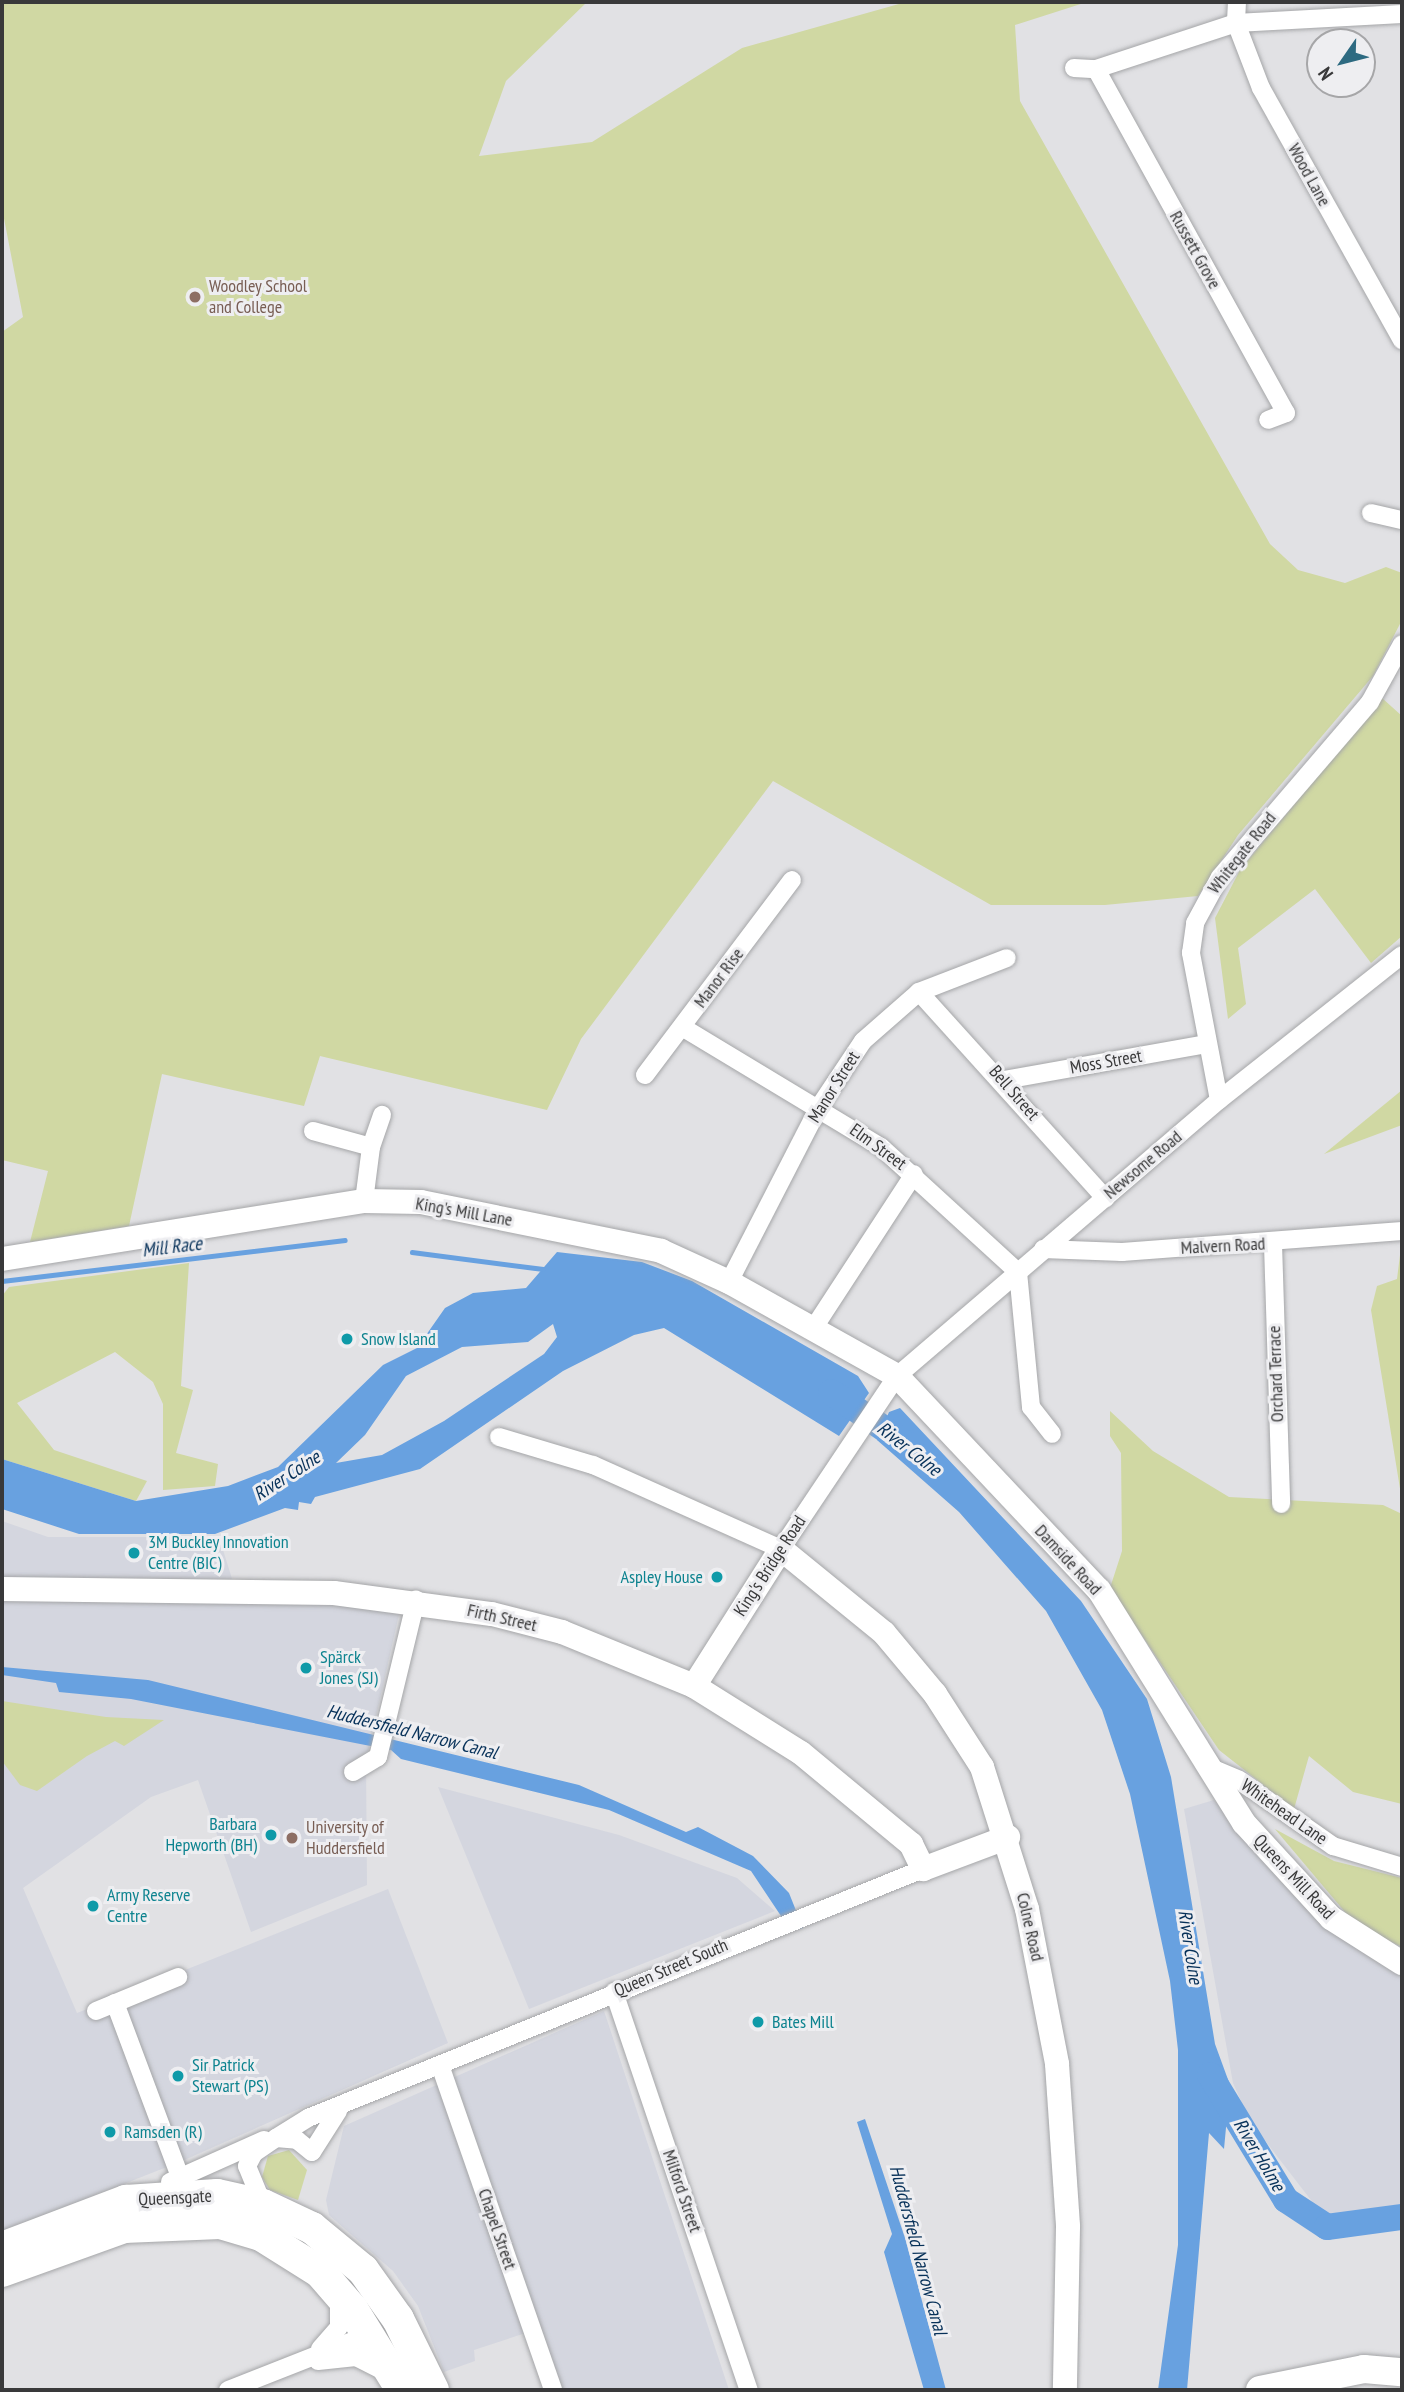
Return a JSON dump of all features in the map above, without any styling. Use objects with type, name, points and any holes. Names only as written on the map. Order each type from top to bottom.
[{"type":"highway","name":"Queensgate","points":[[2,2248],[126,2201],[216,2195],[262,2205],[312,2228],[353,2260],[407,2336],[433,2390]]},
{"type":"highway","name":"Queensgate","points":[[2,2271],[114,2230],[175,2220],[261,2235],[299,2255],[333,2284],[369,2334],[401,2389]]},
{"type":"main road","name":"King's Mill Lane","points":[[2,1259],[364,1200],[421,1202],[661,1251],[814,1326],[895,1380]]},
{"type":"main road","name":"Damside Road","points":[[895,1380],[1099,1590],[1208,1766]]},
{"type":"main road","name":"King's Bridge Road","points":[[694,1686],[781,1549]]},
{"type":"main road","name":"Colne Road","points":[[781,1549],[884,1633],[935,1693],[982,1767],[1008,1837],[1058,2064],[1068,2227],[1065,2390]]},
{"type":"main road","name":"Firth Street","points":[[2,1589],[321,1593],[416,1600],[562,1632],[694,1686],[800,1753],[911,1844],[923,1869]]},
{"type":"main road","name":"Queens Mill Road","points":[[1208,1766],[1244,1823],[1331,1918],[1402,1963]]},
{"type":"main road","name":"Queen Street South","points":[[923,1869],[1008,1837]]},
{"type":"main road","points":[[1260,2390],[1402,2372]]},
{"type":"street","name":"Wood Lane","points":[[1237,2],[1236,23],[1261,88],[1402,340]]},
{"type":"street","points":[[1074,68],[1096,69],[1236,23],[1401,17]]},
{"type":"street","name":"Russett Grove","points":[[1096,69],[1286,414],[1268,420]]},
{"type":"street","points":[[1371,513],[1402,520]]},
{"type":"street","name":"Whitegate Road","points":[[1219,1100],[1191,953],[1195,923],[1220,877],[1370,702],[1402,644]]},
{"type":"street","name":"Manor Rise","points":[[645,1076],[792,880]]},
{"type":"street","name":"Newsome Road","points":[[895,1380],[1043,1249],[1219,1100],[1402,955]]},
{"type":"street","name":"Manor Street","points":[[729,1282],[819,1107],[863,1041],[919,992],[1007,958]]},
{"type":"street","name":"Bell Street","points":[[919,992],[1004,1080],[1105,1198]]},
{"type":"street","name":"Elm Street","points":[[682,1027],[819,1107],[914,1174],[1018,1272]]},
{"type":"street","name":"Moss Street","points":[[1004,1080],[1207,1044]]},
{"type":"street","points":[[364,1200],[370,1147],[382,1115]]},
{"type":"street","points":[[313,1131],[370,1147]]},
{"type":"street","points":[[814,1326],[914,1174]]},
{"type":"street","name":"Malvern Road","points":[[1043,1249],[1273,1244],[1402,1231]]},
{"type":"street","name":"Orchard Terrace","points":[[1273,1244],[1280,1504]]},
{"type":"street","points":[[1018,1272],[1031,1407],[1052,1434]]},
{"type":"street","name":"King's Bridge Road","points":[[781,1549],[895,1380]]},
{"type":"street","points":[[499,1437],[593,1465],[781,1549]]},
{"type":"street","points":[[353,1772],[378,1757],[416,1600]]},
{"type":"street","name":"Whitehead Lane","points":[[1208,1766],[1239,1780],[1333,1846],[1402,1867]]},
{"type":"street","name":"Queen Street South","points":[[212,2164],[247,2166],[272,2139],[331,2112],[441,2068],[806,1912],[923,1869]]},
{"type":"street","points":[[96,2011],[178,1977]]},
{"type":"street","name":"Milford Street","points":[[614,1992],[749,2390]]},
{"type":"street","points":[[114,2003],[180,2177]]},
{"type":"street","name":"Chapel Street","points":[[441,2068],[553,2390]]},
{"type":"street","points":[[297,2140],[312,2152],[331,2112]]},
{"type":"street","name":"Queen Street South","points":[[126,2201],[212,2164],[258,2138],[297,2140],[331,2112]]},
{"type":"street","points":[[247,2166],[262,2205]]},
{"type":"street","points":[[301,2362],[339,2327],[341,2301],[333,2284]]},
{"type":"street","points":[[228,2390],[369,2334],[407,2336]]},
{"type":"street","points":[[301,2362],[367,2360],[401,2389]]},
{"type":"shaded area","name":"University of Huddersfield","points":[[2,1521],[48,1537],[219,1537],[238,1598],[400,1610],[366,1761],[367,1885],[251,1932],[198,1780],[151,1797],[23,1888],[77,2013],[388,1889],[448,2043],[182,2161],[2,2232]]},
{"type":"shaded area","points":[[438,1787],[619,1835],[737,1878],[775,1911],[529,2009]]},
{"type":"shaded area","points":[[1214,1800],[1329,1931],[1402,1969],[1402,2204],[1324,2217],[1250,2121],[1233,2083],[1184,1809]]},
{"type":"shaded area","points":[[604,2011],[729,2390],[563,2390],[541,2328],[474,2350],[475,2361],[444,2372],[418,2306],[393,2271],[329,2215],[326,2200],[344,2126]]},
{"type":"green space","points":[[2,2],[587,2],[506,81],[479,156],[592,142],[742,48],[906,2],[1087,2],[1015,25],[1020,101],[1270,544],[1298,570],[1345,583],[1386,567],[1402,573],[1402,620],[1373,676],[1238,835],[1198,896],[1105,905],[991,905],[773,781],[581,1039],[547,1110],[320,1056],[304,1106],[162,1074],[129,1226],[30,1242],[48,1171],[2,1160],[2,332],[23,317],[2,208]]},
{"type":"green space","points":[[1382,698],[1402,716],[1402,936],[1371,963],[1315,889],[1238,948],[1246,1004],[1228,1019],[1215,918],[1240,870]]},
{"type":"green space","points":[[1402,1090],[1402,1125],[1324,1154]]},
{"type":"green space","points":[[1402,1239],[1402,1501],[1371,1310],[1377,1286],[1397,1279]]},
{"type":"green space","points":[[189,1263],[181,1386],[193,1390],[176,1453],[218,1464],[215,1486],[163,1490],[163,1404],[153,1382],[115,1352],[17,1403],[54,1450],[147,1481],[136,1501],[2,1459],[2,1296],[9,1287]]},
{"type":"green space","points":[[1110,1411],[1153,1451],[1229,1497],[1383,1505],[1402,1514],[1402,1804],[1353,1792],[1309,1756],[1294,1809],[1219,1750],[1110,1588],[1122,1551],[1121,1453],[1110,1436]]},
{"type":"green space","points":[[2,1701],[106,1717],[164,1720],[124,1746],[115,1741],[87,1756],[37,1791],[20,1785],[2,1761]]},
{"type":"green space","points":[[1275,1829],[1334,1861],[1402,1878],[1402,1947],[1355,1924]]},
{"type":"green space","points":[[289,2150],[307,2170],[298,2200],[270,2190],[262,2177],[268,2156]]},
{"type":"water","points":[[557,1252],[642,1262],[692,1281],[858,1376],[869,1393],[839,1436],[664,1328],[634,1335],[563,1371],[420,1469],[315,1497],[311,1504],[299,1502],[298,1510],[285,1508],[215,1534],[79,1534],[2,1509],[2,1459],[136,1501],[228,1486],[278,1467],[383,1365],[417,1348],[445,1308],[473,1293],[526,1288]],"holes":[[[553,1324],[557,1337],[544,1354],[444,1421],[382,1455],[336,1463],[365,1435],[406,1376],[462,1347],[528,1342]]]},
{"type":"water","points":[[900,1408],[1081,1601],[1147,1699],[1171,1777],[1215,2044],[1230,2085],[1224,2149],[1209,2133],[1187,2390],[1158,2390],[1178,2245],[1178,2050],[1170,1981],[1130,1794],[1102,1710],[1046,1611],[959,1512],[877,1440],[889,1412]]},
{"type":"water","points":[[2,1667],[148,1680],[579,1785],[686,1832],[698,1827],[753,1856],[789,1893],[803,1928],[791,1931],[751,1871],[609,1810],[401,1759],[391,1750],[131,1699],[59,1692],[56,1683],[2,1675]]},
{"type":"water","points":[[865,2119],[905,2238],[946,2390],[924,2390],[884,2252],[892,2234],[857,2122]]},
{"type":"waterway","name":"Mill Race","points":[[2,1281],[345,1240]]},
{"type":"waterway","name":"Mill Race","points":[[412,1252],[543,1269]]},
{"type":"waterway","name":"River Colne","points":[[831,1392],[912,1448]]},
{"type":"waterway","name":"River Holme","points":[[1210,2075],[1286,2200],[1327,2227],[1402,2217]]},
{"type":"place","name":"Woodley School and College","points":[[195,297]]},
{"type":"place","name":"Snow Island","points":[[347,1339]]},
{"type":"place","name":"3M Buckley Innovation Centre (BIC)","points":[[134,1553]]},
{"type":"place","name":"Aspley House","points":[[717,1577]]},
{"type":"place","name":"Spärck Jones (SJ)","points":[[306,1668]]},
{"type":"place","name":"Barbara Hepworth (BH)","points":[[271,1835]]},
{"type":"place","name":"University of Huddersfield","points":[[292,1838]]},
{"type":"place","name":"Army Reserve Centre","points":[[93,1906]]},
{"type":"place","name":"Bates Mill","points":[[758,2022]]},
{"type":"place","name":"Sir Patrick Stewart (PS)","points":[[178,2076]]},
{"type":"place","name":"Ramsden (R)","points":[[110,2132]]},
{"type":"water label","name":"Huddersfield Narrow Canal","points":[[412,1732]]},
{"type":"water label","name":"Huddersfield Narrow Canal","points":[[918,2250]]}]
